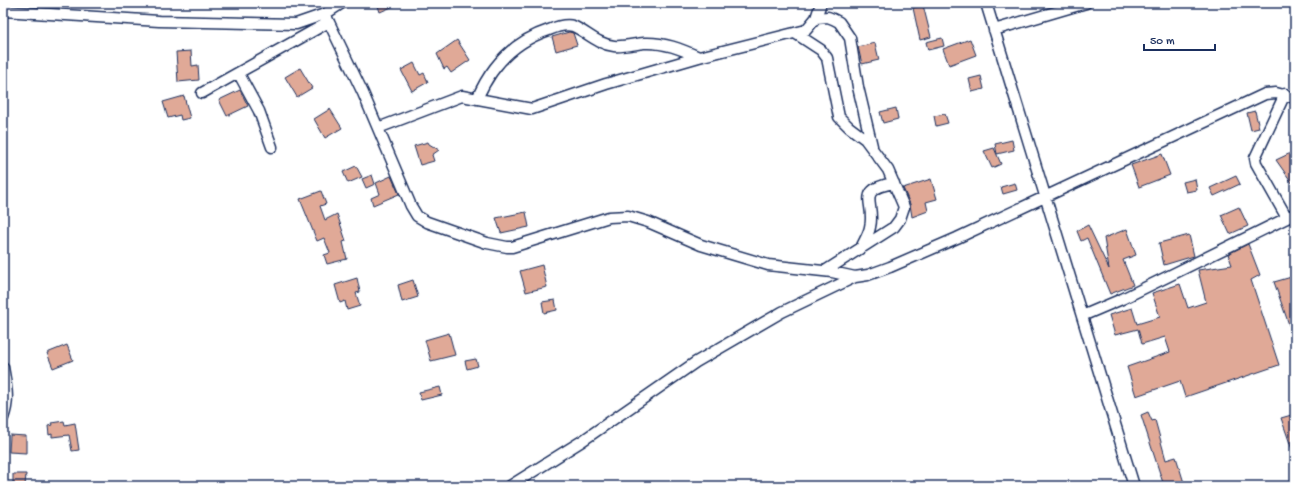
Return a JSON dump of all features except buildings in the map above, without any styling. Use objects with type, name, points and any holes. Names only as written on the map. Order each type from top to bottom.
[{"type":"street","points":[[202,93],[239,74],[327,18],[342,3]]},
{"type":"street","points":[[378,128],[462,96],[532,109],[606,84],[699,57],[806,30],[816,18],[821,3]]},
{"type":"street","points":[[986,3],[1134,486]]},
{"type":"street","points":[[994,30],[1086,3]]},
{"type":"street","points":[[3,11],[159,21],[268,24],[296,24],[327,18]]},
{"type":"street","points":[[816,18],[828,17],[839,22],[850,38],[858,87],[873,150]]},
{"type":"street","points":[[327,18],[378,128],[411,206],[417,216],[428,222],[487,243],[512,247],[610,217],[628,216],[648,222],[701,245],[768,264],[825,271],[855,277]]},
{"type":"street","points":[[477,98],[484,81],[491,71],[514,48],[522,42],[542,32],[560,26],[572,26],[604,44],[614,46],[659,43],[677,47],[699,57]]},
{"type":"street","points":[[795,33],[821,50],[827,58],[839,117],[864,139],[888,170],[904,207],[900,219],[894,227],[825,271]]},
{"type":"street","points":[[239,74],[259,111],[272,147]]},
{"type":"street","points":[[510,486],[582,441],[696,362],[782,312],[855,277],[868,275],[890,267],[1239,105],[1265,94],[1276,93],[1290,96],[1255,158],[1256,163],[1291,216],[1122,299],[1082,316]]},
{"type":"street","points":[[861,248],[870,228],[869,197],[871,192],[883,185],[894,183]]},
{"type":"street","points":[[3,367],[8,397],[8,406],[3,418]]}]
